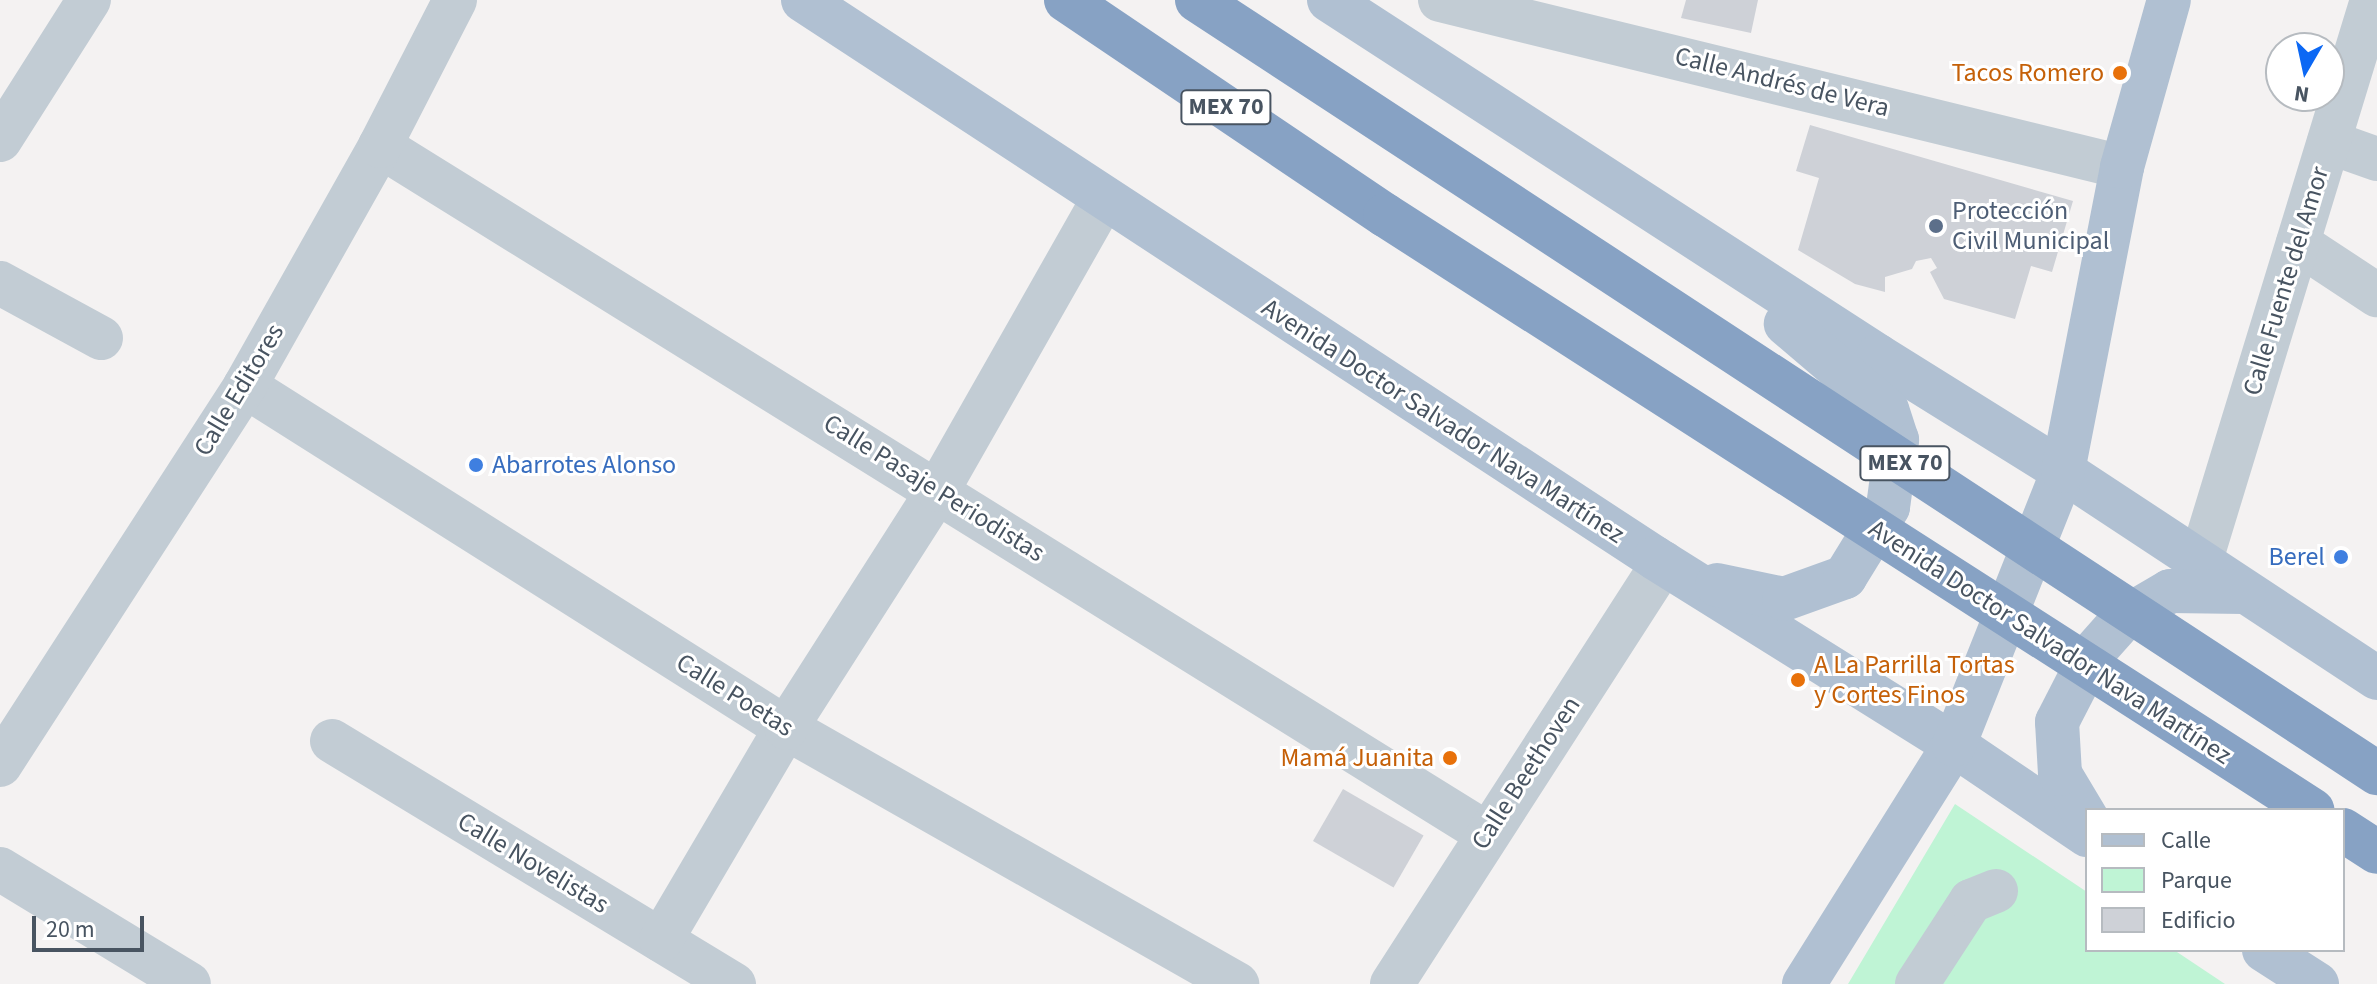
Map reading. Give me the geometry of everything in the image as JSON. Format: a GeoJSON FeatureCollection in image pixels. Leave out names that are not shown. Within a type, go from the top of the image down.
{"type":"FeatureCollection","features":[{"type":"Feature","properties":{"kind":"highway","name":"Avenida Doctor Salvador Nava Martínez"},"geometry":{"type":"LineString","coordinates":[[1066,0],[1385,215],[2309,808]]}},
{"type":"Feature","properties":{"kind":"highway","name":"MEX 70"},"geometry":{"type":"LineString","coordinates":[[1197,0],[2377,773]]}},
{"type":"Feature","properties":{"kind":"highway"},"geometry":{"type":"LineString","coordinates":[[2345,831],[2377,852]]}},
{"type":"Feature","properties":{"kind":"main road","name":"Avenida Doctor Salvador Nava Martínez"},"geometry":{"type":"LineString","coordinates":[[803,0],[1103,199],[1663,563],[1954,745],[2085,834]]}},
{"type":"Feature","properties":{"kind":"main road"},"geometry":{"type":"LineString","coordinates":[[1329,0],[2063,471],[2377,678]]}},
{"type":"Feature","properties":{"kind":"main road"},"geometry":{"type":"LineString","coordinates":[[1818,979],[1954,745],[2063,471],[2122,167],[2169,0]]}},
{"type":"Feature","properties":{"kind":"main road"},"geometry":{"type":"LineString","coordinates":[[1663,563],[1718,585],[1784,599],[1845,577],[1888,507],[1897,440],[1887,410],[1762,304],[1705,244]]}},
{"type":"Feature","properties":{"kind":"main road"},"geometry":{"type":"LineString","coordinates":[[2085,816],[2060,774],[2057,722],[2092,654],[2124,618],[2170,591],[2244,592]]}},
{"type":"Feature","properties":{"kind":"main road"},"geometry":{"type":"LineString","coordinates":[[2267,952],[2317,984]]}},
{"type":"Feature","properties":{"kind":"street"},"geometry":{"type":"LineString","coordinates":[[0,140],[89,0]]}},
{"type":"Feature","properties":{"kind":"street","name":"Calle Editores"},"geometry":{"type":"LineString","coordinates":[[0,765],[245,386],[380,146],[455,0]]}},
{"type":"Feature","properties":{"kind":"street","name":"Calle Andrés de Vera"},"geometry":{"type":"LineString","coordinates":[[1440,0],[2122,167]]}},
{"type":"Feature","properties":{"kind":"street","name":"Calle Fuente del Amor"},"geometry":{"type":"LineString","coordinates":[[2200,563],[2372,0]]}},
{"type":"Feature","properties":{"kind":"street"},"geometry":{"type":"LineString","coordinates":[[2329,142],[2377,159]]}},
{"type":"Feature","properties":{"kind":"street","name":"Calle Pasaje Periodistas"},"geometry":{"type":"LineString","coordinates":[[380,146],[1486,833]]}},
{"type":"Feature","properties":{"kind":"street"},"geometry":{"type":"LineString","coordinates":[[661,940],[786,728],[938,490],[1103,199]]}},
{"type":"Feature","properties":{"kind":"street"},"geometry":{"type":"LineString","coordinates":[[2298,243],[2377,295]]}},
{"type":"Feature","properties":{"kind":"street"},"geometry":{"type":"LineString","coordinates":[[0,283],[101,338]]}},
{"type":"Feature","properties":{"kind":"street","name":"Calle Poetas"},"geometry":{"type":"LineString","coordinates":[[245,386],[786,728],[1237,984]]}},
{"type":"Feature","properties":{"kind":"street","name":"Calle Beethoven"},"geometry":{"type":"LineString","coordinates":[[1392,984],[1486,833],[1663,563]]}},
{"type":"Feature","properties":{"kind":"street","name":"Calle Novelistas"},"geometry":{"type":"LineString","coordinates":[[332,741],[734,984]]}},
{"type":"Feature","properties":{"kind":"street"},"geometry":{"type":"LineString","coordinates":[[0,869],[189,984]]}},
{"type":"Feature","properties":{"kind":"street"},"geometry":{"type":"LineString","coordinates":[[1917,984],[1971,901],[1996,891]]}},
{"type":"Feature","properties":{"kind":"green space"},"geometry":{"type":"Polygon","coordinates":[[[1955,804],[2085,891],[2085,952],[2177,952],[2225,984],[1848,984],[1955,804]]]}},
{"type":"Feature","properties":{"kind":"building"},"geometry":{"type":"Polygon","coordinates":[[[1686,0],[1758,0],[1751,33],[1681,18],[1686,0]]]}},
{"type":"Feature","properties":{"kind":"building","name":"Protección Civil Municipal"},"geometry":{"type":"Polygon","coordinates":[[[1810,125],[2073,201],[2052,272],[2031,266],[2015,319],[1944,299],[1930,272],[1937,268],[1931,258],[1916,261],[1912,269],[1885,277],[1885,292],[1855,284],[1798,250],[1819,178],[1796,171],[1810,125]]]}},
{"type":"Feature","properties":{"kind":"building"},"geometry":{"type":"Polygon","coordinates":[[[1343,789],[1424,836],[1394,887],[1313,841],[1343,789]]]}},
{"type":"Feature","properties":{"kind":"place","name":"Tacos Romero"},"geometry":{"type":"Point","coordinates":[2120,73]}},
{"type":"Feature","properties":{"kind":"place","name":"Protección Civil Municipal"},"geometry":{"type":"Point","coordinates":[1936,226]}},
{"type":"Feature","properties":{"kind":"place","name":"Abarrotes Alonso"},"geometry":{"type":"Point","coordinates":[476,465]}},
{"type":"Feature","properties":{"kind":"place","name":"Berel"},"geometry":{"type":"Point","coordinates":[2341,557]}},
{"type":"Feature","properties":{"kind":"place","name":"A La Parrilla Tortas y Cortes Finos"},"geometry":{"type":"Point","coordinates":[1798,680]}},
{"type":"Feature","properties":{"kind":"place","name":"Mamá Juanita"},"geometry":{"type":"Point","coordinates":[1450,758]}}]}
